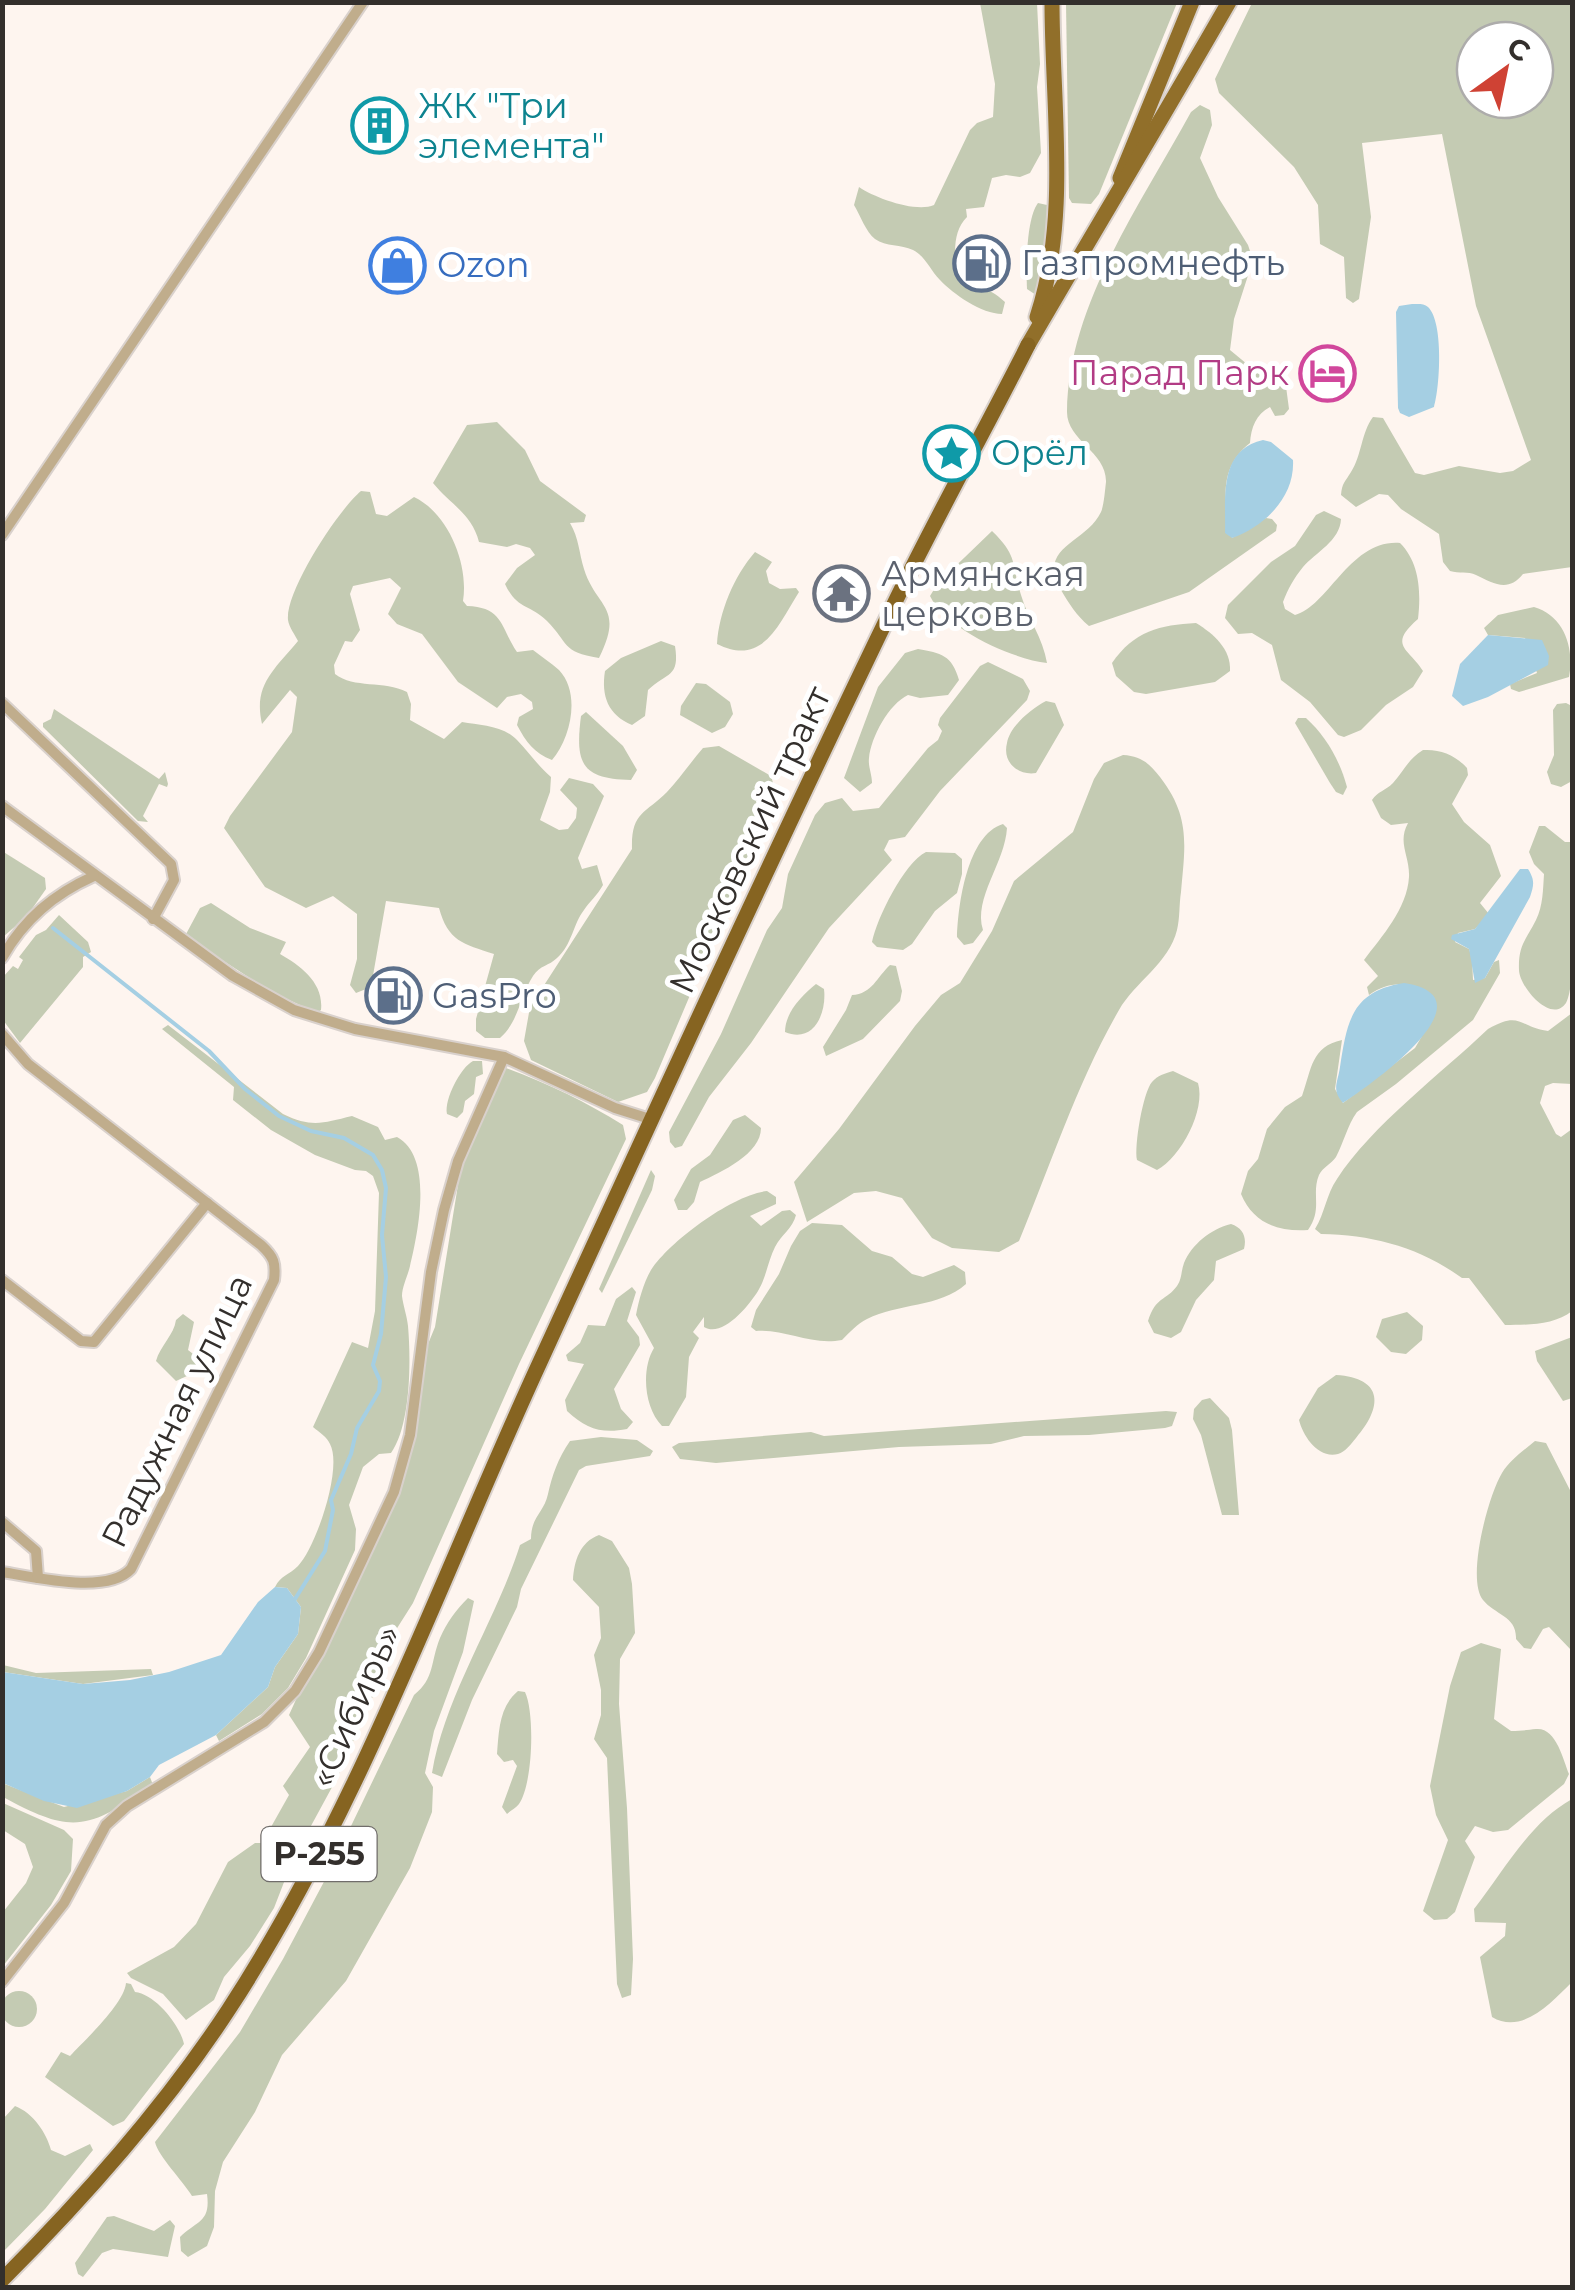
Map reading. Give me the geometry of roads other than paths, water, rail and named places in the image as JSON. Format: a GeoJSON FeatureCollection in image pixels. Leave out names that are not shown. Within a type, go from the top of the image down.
{"type":"FeatureCollection","features":[{"type":"Feature","properties":{"kind":"highway","name":"Московский тракт"},"geometry":{"type":"LineString","coordinates":[[537,1367],[896,602],[1028,344]]}},
{"type":"Feature","properties":{"kind":"highway","name":"«Сибирь»"},"geometry":{"type":"LineString","coordinates":[[2,2280],[108,2166],[170,2091],[230,2008],[340,1813],[537,1367]]}},
{"type":"Feature","properties":{"kind":"main road"},"geometry":{"type":"LineString","coordinates":[[1028,344],[1053,262],[1052,2]]}},
{"type":"Feature","properties":{"kind":"main road"},"geometry":{"type":"LineString","coordinates":[[1107,210],[1192,2]]}},
{"type":"Feature","properties":{"kind":"main road"},"geometry":{"type":"LineString","coordinates":[[1028,344],[1138,163],[1229,2]]}},
{"type":"Feature","properties":{"kind":"street"},"geometry":{"type":"LineString","coordinates":[[2,536],[363,2]]}},
{"type":"Feature","properties":{"kind":"street"},"geometry":{"type":"LineString","coordinates":[[2,703],[174,869],[174,880],[153,919]]}},
{"type":"Feature","properties":{"kind":"street"},"geometry":{"type":"LineString","coordinates":[[2,806],[233,976],[294,1010],[355,1029],[504,1057],[615,1108],[653,1120]]}},
{"type":"Feature","properties":{"kind":"street"},"geometry":{"type":"LineString","coordinates":[[2,958],[49,900],[94,876]]}},
{"type":"Feature","properties":{"kind":"street","name":"Радужная улица"},"geometry":{"type":"LineString","coordinates":[[2,1034],[28,1064],[274,1257],[274,1280],[131,1569],[120,1579],[109,1582],[2,1572]]}},
{"type":"Feature","properties":{"kind":"street"},"geometry":{"type":"LineString","coordinates":[[2,1982],[64,1902],[106,1825],[127,1806],[264,1722],[295,1690],[319,1652],[394,1492],[410,1435],[431,1272],[444,1210],[458,1161],[504,1057]]}},
{"type":"Feature","properties":{"kind":"street"},"geometry":{"type":"LineString","coordinates":[[2,1280],[81,1341],[94,1342],[207,1203]]}},
{"type":"Feature","properties":{"kind":"street"},"geometry":{"type":"LineString","coordinates":[[2,1522],[36,1551],[38,1578]]}},
{"type":"Feature","properties":{"kind":"water"},"geometry":{"type":"Polygon","coordinates":[[[1399,306],[1426,306],[1433,315],[1439,340],[1439,371],[1434,407],[1409,417],[1398,408],[1396,312],[1399,306]]]}},
{"type":"Feature","properties":{"kind":"water"},"geometry":{"type":"Polygon","coordinates":[[[1263,440],[1293,460],[1289,486],[1266,518],[1232,538],[1225,533],[1227,477],[1238,454],[1263,440]]]}},
{"type":"Feature","properties":{"kind":"water"},"geometry":{"type":"Polygon","coordinates":[[[1488,635],[1542,640],[1549,656],[1548,665],[1463,706],[1452,696],[1460,664],[1488,635]]]}},
{"type":"Feature","properties":{"kind":"water"},"geometry":{"type":"Polygon","coordinates":[[[1520,869],[1528,869],[1532,876],[1530,897],[1485,978],[1475,983],[1469,949],[1451,939],[1452,935],[1475,929],[1520,869]]]}},
{"type":"Feature","properties":{"kind":"water"},"geometry":{"type":"Polygon","coordinates":[[[1404,983],[1429,991],[1437,1005],[1432,1023],[1398,1061],[1343,1103],[1336,1086],[1355,1011],[1373,993],[1404,983]]]}},
{"type":"Feature","properties":{"kind":"water"},"geometry":{"type":"Polygon","coordinates":[[[275,1587],[287,1588],[301,1607],[298,1634],[275,1667],[268,1687],[216,1735],[159,1765],[150,1777],[127,1791],[77,1808],[44,1801],[3,1783],[3,1672],[83,1684],[169,1672],[221,1655],[258,1602],[275,1587]]]}},
{"type":"Feature","properties":{"kind":"waterway"},"geometry":{"type":"LineString","coordinates":[[53,928],[209,1051],[245,1089],[279,1116],[311,1131],[344,1138],[373,1155],[382,1170],[386,1188],[382,1235],[386,1277],[381,1334],[373,1365],[380,1381],[379,1391],[357,1428],[351,1454],[331,1500],[333,1510],[325,1551],[295,1599]]}},
{"type":"Feature","properties":{"kind":"place","name":"ЖК \"Три элемента\""},"geometry":{"type":"Point","coordinates":[379,126]}},
{"type":"Feature","properties":{"kind":"place","name":"Газпромнефть"},"geometry":{"type":"Point","coordinates":[982,263]}},
{"type":"Feature","properties":{"kind":"place","name":"Ozon"},"geometry":{"type":"Point","coordinates":[398,265]}},
{"type":"Feature","properties":{"kind":"place","name":"Парад Парк"},"geometry":{"type":"Point","coordinates":[1328,373]}},
{"type":"Feature","properties":{"kind":"place","name":"Орёл"},"geometry":{"type":"Point","coordinates":[952,453]}},
{"type":"Feature","properties":{"kind":"place","name":"Армянская церковь"},"geometry":{"type":"Point","coordinates":[842,594]}},
{"type":"Feature","properties":{"kind":"place","name":"GasPro"},"geometry":{"type":"Point","coordinates":[393,996]}}]}
